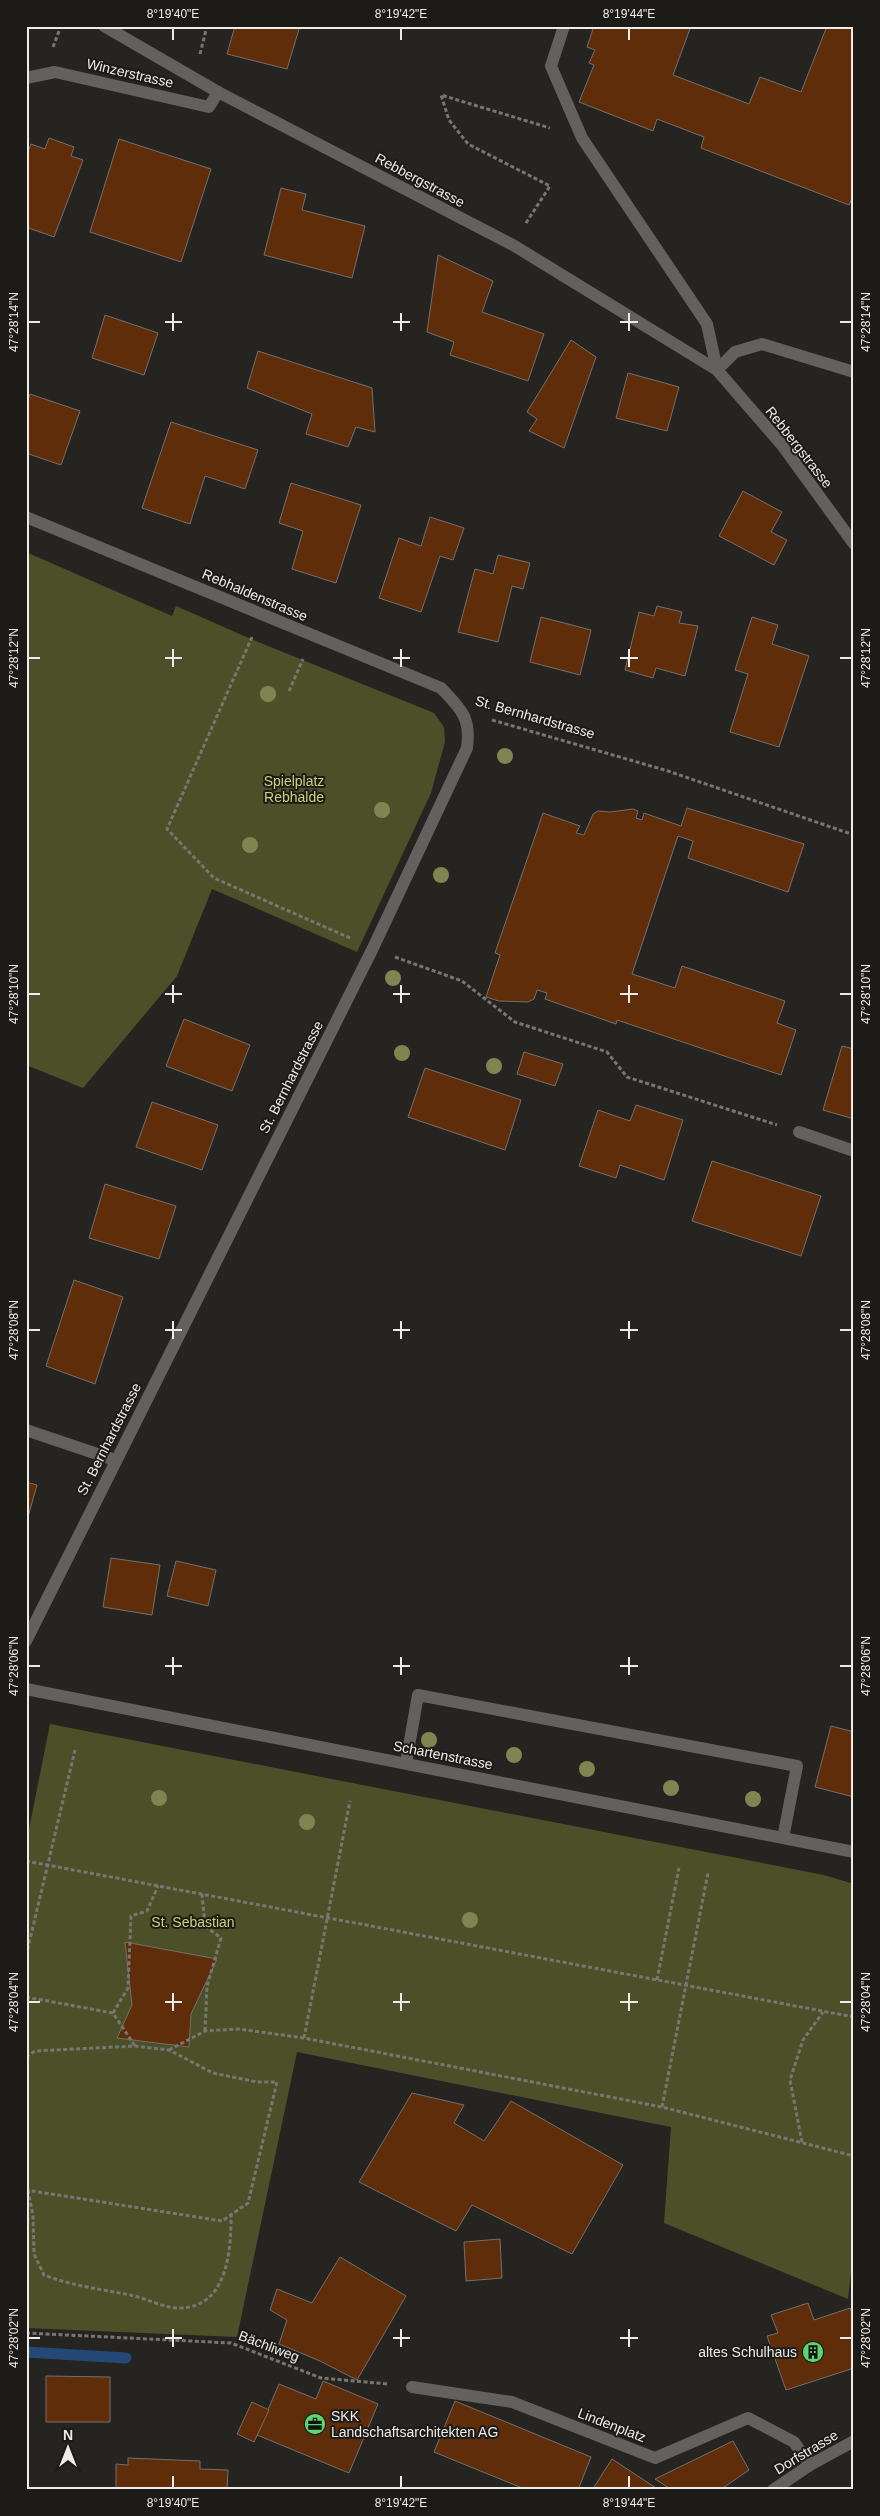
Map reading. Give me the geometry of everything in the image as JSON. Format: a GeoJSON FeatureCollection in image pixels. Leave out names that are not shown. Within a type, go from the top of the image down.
{"type":"FeatureCollection","features":[{"type":"Feature","properties":{"kind":"street","name":"Rebbergstrasse"},"geometry":{"type":"LineString","coordinates":[[104,26],[218,92],[513,245],[717,370],[782,445],[854,544]]}},
{"type":"Feature","properties":{"kind":"street","name":"Rebbergstrasse"},"geometry":{"type":"LineString","coordinates":[[564,26],[551,66],[582,138],[707,324],[717,370]]}},
{"type":"Feature","properties":{"kind":"street","name":"Winzerstrasse"},"geometry":{"type":"LineString","coordinates":[[26,78],[55,72],[209,107],[218,92]]}},
{"type":"Feature","properties":{"kind":"street"},"geometry":{"type":"LineString","coordinates":[[717,370],[735,352],[762,344],[854,372]]}},
{"type":"Feature","properties":{"kind":"street","name":"Rebhaldenstrasse"},"geometry":{"type":"LineString","coordinates":[[26,517],[441,688],[464,712]]}},
{"type":"Feature","properties":{"kind":"street","name":"St. Bernhardstrasse"},"geometry":{"type":"LineString","coordinates":[[26,1641],[373,948],[467,748],[469,731],[464,712]]}},
{"type":"Feature","properties":{"kind":"street"},"geometry":{"type":"LineString","coordinates":[[798,1132],[854,1151]]}},
{"type":"Feature","properties":{"kind":"street"},"geometry":{"type":"LineString","coordinates":[[26,1430],[115,1460]]}},
{"type":"Feature","properties":{"kind":"street","name":"Schartenstrasse"},"geometry":{"type":"LineString","coordinates":[[26,1689],[854,1852]]}},
{"type":"Feature","properties":{"kind":"street"},"geometry":{"type":"LineString","coordinates":[[406,1763],[418,1695],[797,1766],[783,1838]]}},
{"type":"Feature","properties":{"kind":"street","name":"Lindenplatz"},"geometry":{"type":"LineString","coordinates":[[412,2387],[512,2402],[655,2458],[748,2418],[794,2442],[810,2465]]}},
{"type":"Feature","properties":{"kind":"street","name":"Dorfstrasse"},"geometry":{"type":"LineString","coordinates":[[774,2490],[810,2465],[854,2441]]}},
{"type":"Feature","properties":{"kind":"path"},"geometry":{"type":"LineString","coordinates":[[513,245],[550,186],[468,144],[449,120],[441,94],[582,138]]}},
{"type":"Feature","properties":{"kind":"path"},"geometry":{"type":"LineString","coordinates":[[262,614],[167,829],[214,878],[373,948],[462,981],[515,1022],[607,1052],[627,1077],[798,1132]]}},
{"type":"Feature","properties":{"kind":"path"},"geometry":{"type":"LineString","coordinates":[[289,691],[312,635]]}},
{"type":"Feature","properties":{"kind":"path","name":"St. Bernhardstrasse"},"geometry":{"type":"LineString","coordinates":[[464,712],[668,771],[854,834]]}},
{"type":"Feature","properties":{"kind":"path"},"geometry":{"type":"LineString","coordinates":[[26,1956],[75,1750]]}},
{"type":"Feature","properties":{"kind":"path"},"geometry":{"type":"LineString","coordinates":[[304,2038],[350,1801]]}},
{"type":"Feature","properties":{"kind":"path"},"geometry":{"type":"LineString","coordinates":[[26,1861],[854,2017]]}},
{"type":"Feature","properties":{"kind":"path"},"geometry":{"type":"LineString","coordinates":[[657,1980],[679,1868]]}},
{"type":"Feature","properties":{"kind":"path"},"geometry":{"type":"LineString","coordinates":[[662,2107],[708,1873]]}},
{"type":"Feature","properties":{"kind":"path"},"geometry":{"type":"LineString","coordinates":[[113,2013],[128,1988],[130,1916],[147,1911],[158,1886]]}},
{"type":"Feature","properties":{"kind":"path"},"geometry":{"type":"LineString","coordinates":[[202,1894],[205,1926],[221,1938],[207,1986],[205,2031]]}},
{"type":"Feature","properties":{"kind":"path"},"geometry":{"type":"LineString","coordinates":[[26,1997],[113,2013],[135,2046]]}},
{"type":"Feature","properties":{"kind":"path"},"geometry":{"type":"LineString","coordinates":[[802,2142],[790,2080],[803,2040],[823,2012]]}},
{"type":"Feature","properties":{"kind":"path"},"geometry":{"type":"LineString","coordinates":[[169,2050],[205,2031],[239,2029],[304,2038],[662,2107],[854,2156]]}},
{"type":"Feature","properties":{"kind":"path"},"geometry":{"type":"LineString","coordinates":[[26,2057],[34,2051],[135,2046],[169,2050],[213,2073],[257,2082],[277,2082],[248,2204],[231,2214],[222,2221],[27,2190],[32,2216],[34,2254],[44,2275],[61,2282],[149,2299],[180,2308],[198,2304],[213,2295],[228,2262],[231,2214]]}},
{"type":"Feature","properties":{"kind":"path","name":"Bächliweg"},"geometry":{"type":"LineString","coordinates":[[26,2333],[231,2342],[321,2378],[412,2387]]}},
{"type":"Feature","properties":{"kind":"green space","name":"Spielplatz Rebhalde"},"geometry":{"type":"Polygon","coordinates":[[[26,552],[172,616],[176,606],[251,639],[434,713],[444,727],[445,742],[431,793],[357,952],[212,889],[177,976],[83,1088],[26,1065],[26,552]]]}},
{"type":"Feature","properties":{"kind":"green space","name":"St. Sebastian"},"geometry":{"type":"Polygon","coordinates":[[[50,1724],[824,1875],[854,1884],[854,2246],[848,2299],[664,2223],[671,2127],[297,2052],[237,2337],[26,2328],[26,1844],[50,1724]]]}},
{"type":"Feature","properties":{"kind":"building"},"geometry":{"type":"Polygon","coordinates":[[[235,26],[300,26],[287,69],[227,54],[235,26]]]}},
{"type":"Feature","properties":{"kind":"building"},"geometry":{"type":"Polygon","coordinates":[[[594,26],[691,26],[673,75],[749,104],[760,77],[801,92],[827,26],[854,26],[854,194],[849,205],[701,148],[704,137],[657,119],[653,131],[579,102],[594,65],[589,63],[595,50],[587,47],[594,26]]]}},
{"type":"Feature","properties":{"kind":"building"},"geometry":{"type":"Polygon","coordinates":[[[49,138],[74,147],[71,156],[83,160],[54,237],[26,227],[26,156],[31,144],[45,149],[49,138]]]}},
{"type":"Feature","properties":{"kind":"building"},"geometry":{"type":"Polygon","coordinates":[[[119,139],[211,169],[181,262],[90,232],[119,139]]]}},
{"type":"Feature","properties":{"kind":"building"},"geometry":{"type":"Polygon","coordinates":[[[281,188],[306,194],[302,210],[365,226],[352,278],[264,255],[281,188]]]}},
{"type":"Feature","properties":{"kind":"building"},"geometry":{"type":"Polygon","coordinates":[[[438,255],[493,281],[482,312],[544,334],[528,381],[450,355],[454,342],[427,332],[438,255]]]}},
{"type":"Feature","properties":{"kind":"building"},"geometry":{"type":"Polygon","coordinates":[[[105,315],[158,333],[144,375],[92,358],[105,315]]]}},
{"type":"Feature","properties":{"kind":"building"},"geometry":{"type":"Polygon","coordinates":[[[571,340],[596,357],[564,448],[529,431],[537,419],[527,412],[571,340]]]}},
{"type":"Feature","properties":{"kind":"building"},"geometry":{"type":"Polygon","coordinates":[[[258,351],[372,388],[375,432],[356,427],[348,447],[306,434],[312,414],[247,388],[258,351]]]}},
{"type":"Feature","properties":{"kind":"building"},"geometry":{"type":"Polygon","coordinates":[[[628,373],[679,387],[667,431],[616,418],[628,373]]]}},
{"type":"Feature","properties":{"kind":"building"},"geometry":{"type":"Polygon","coordinates":[[[30,394],[80,411],[61,465],[26,453],[26,406],[30,394]]]}},
{"type":"Feature","properties":{"kind":"building"},"geometry":{"type":"Polygon","coordinates":[[[171,422],[258,450],[245,489],[205,476],[190,524],[142,508],[171,422]]]}},
{"type":"Feature","properties":{"kind":"building"},"geometry":{"type":"Polygon","coordinates":[[[291,483],[361,505],[336,583],[292,569],[303,531],[279,523],[291,483]]]}},
{"type":"Feature","properties":{"kind":"building"},"geometry":{"type":"Polygon","coordinates":[[[743,491],[782,512],[771,532],[787,540],[774,565],[719,536],[743,491]]]}},
{"type":"Feature","properties":{"kind":"building"},"geometry":{"type":"Polygon","coordinates":[[[430,517],[464,528],[453,560],[440,556],[421,612],[379,598],[399,538],[421,546],[430,517]]]}},
{"type":"Feature","properties":{"kind":"building"},"geometry":{"type":"Polygon","coordinates":[[[498,555],[530,563],[523,589],[512,586],[498,642],[458,632],[475,569],[493,574],[498,555]]]}},
{"type":"Feature","properties":{"kind":"building"},"geometry":{"type":"Polygon","coordinates":[[[657,606],[682,612],[679,623],[698,626],[685,676],[656,668],[653,678],[625,670],[639,612],[654,616],[657,606]]]}},
{"type":"Feature","properties":{"kind":"building"},"geometry":{"type":"Polygon","coordinates":[[[541,617],[591,630],[580,675],[530,662],[541,617]]]}},
{"type":"Feature","properties":{"kind":"building"},"geometry":{"type":"Polygon","coordinates":[[[752,617],[778,625],[772,644],[809,656],[779,747],[730,732],[748,674],[735,670],[752,617]]]}},
{"type":"Feature","properties":{"kind":"building"},"geometry":{"type":"Polygon","coordinates":[[[687,808],[804,844],[788,892],[688,858],[693,841],[678,836],[632,974],[675,988],[682,966],[785,1001],[777,1023],[796,1030],[781,1075],[617,1020],[616,1024],[545,999],[547,993],[537,990],[534,999],[528,1002],[499,1001],[486,997],[500,955],[495,953],[543,813],[580,826],[576,833],[584,835],[593,814],[598,811],[610,812],[633,809],[638,811],[636,818],[642,820],[644,813],[681,826],[687,808]]]}},
{"type":"Feature","properties":{"kind":"building"},"geometry":{"type":"Polygon","coordinates":[[[184,1019],[250,1045],[232,1091],[166,1066],[184,1019]]]}},
{"type":"Feature","properties":{"kind":"building"},"geometry":{"type":"Polygon","coordinates":[[[842,1046],[854,1049],[854,1119],[823,1110],[842,1046]]]}},
{"type":"Feature","properties":{"kind":"building"},"geometry":{"type":"Polygon","coordinates":[[[524,1052],[563,1064],[555,1086],[517,1074],[524,1052]]]}},
{"type":"Feature","properties":{"kind":"building"},"geometry":{"type":"Polygon","coordinates":[[[425,1068],[521,1100],[505,1150],[408,1117],[425,1068]]]}},
{"type":"Feature","properties":{"kind":"building"},"geometry":{"type":"Polygon","coordinates":[[[152,1102],[218,1125],[202,1170],[136,1147],[152,1102]]]}},
{"type":"Feature","properties":{"kind":"building"},"geometry":{"type":"Polygon","coordinates":[[[636,1105],[683,1120],[664,1180],[620,1165],[616,1178],[579,1166],[598,1110],[630,1121],[636,1105]]]}},
{"type":"Feature","properties":{"kind":"building"},"geometry":{"type":"Polygon","coordinates":[[[712,1161],[821,1196],[801,1256],[692,1221],[712,1161]]]}},
{"type":"Feature","properties":{"kind":"building"},"geometry":{"type":"Polygon","coordinates":[[[105,1184],[176,1206],[159,1259],[89,1238],[105,1184]]]}},
{"type":"Feature","properties":{"kind":"building"},"geometry":{"type":"Polygon","coordinates":[[[74,1280],[123,1297],[95,1384],[46,1366],[74,1280]]]}},
{"type":"Feature","properties":{"kind":"building"},"geometry":{"type":"Polygon","coordinates":[[[26,1482],[37,1485],[26,1524],[26,1482]]]}},
{"type":"Feature","properties":{"kind":"building"},"geometry":{"type":"Polygon","coordinates":[[[111,1558],[160,1565],[152,1615],[103,1607],[111,1558]]]}},
{"type":"Feature","properties":{"kind":"building"},"geometry":{"type":"Polygon","coordinates":[[[176,1561],[216,1570],[208,1606],[167,1596],[176,1561]]]}},
{"type":"Feature","properties":{"kind":"building"},"geometry":{"type":"Polygon","coordinates":[[[831,1726],[854,1732],[854,1797],[815,1787],[831,1726]]]}},
{"type":"Feature","properties":{"kind":"building"},"geometry":{"type":"Polygon","coordinates":[[[125,1942],[217,1959],[191,2014],[189,2047],[117,2038],[132,2005],[125,1942]]]}},
{"type":"Feature","properties":{"kind":"building"},"geometry":{"type":"Polygon","coordinates":[[[412,2093],[464,2105],[454,2123],[484,2141],[511,2101],[623,2165],[572,2254],[472,2205],[456,2231],[359,2182],[412,2093]]]}},
{"type":"Feature","properties":{"kind":"building"},"geometry":{"type":"Polygon","coordinates":[[[500,2239],[502,2278],[466,2281],[464,2242],[500,2239]]]}},
{"type":"Feature","properties":{"kind":"building"},"geometry":{"type":"Polygon","coordinates":[[[340,2257],[406,2296],[357,2380],[320,2361],[279,2344],[287,2320],[270,2310],[277,2289],[312,2303],[340,2257]]]}},
{"type":"Feature","properties":{"kind":"building","name":"altes Schulhaus"},"geometry":{"type":"Polygon","coordinates":[[[808,2303],[814,2320],[850,2308],[854,2318],[854,2368],[786,2390],[767,2336],[778,2333],[771,2315],[808,2303]]]}},
{"type":"Feature","properties":{"kind":"building"},"geometry":{"type":"Polygon","coordinates":[[[46,2376],[110,2377],[110,2422],[46,2422],[46,2376]]]}},
{"type":"Feature","properties":{"kind":"building"},"geometry":{"type":"Polygon","coordinates":[[[323,2381],[378,2404],[349,2473],[257,2435],[279,2384],[316,2399],[323,2381]]]}},
{"type":"Feature","properties":{"kind":"building"},"geometry":{"type":"Polygon","coordinates":[[[455,2401],[591,2457],[578,2490],[527,2490],[434,2452],[455,2401]]]}},
{"type":"Feature","properties":{"kind":"building"},"geometry":{"type":"Polygon","coordinates":[[[252,2402],[269,2410],[254,2442],[237,2434],[252,2402]]]}},
{"type":"Feature","properties":{"kind":"building"},"geometry":{"type":"Polygon","coordinates":[[[733,2441],[749,2470],[720,2490],[672,2490],[655,2479],[733,2441]]]}},
{"type":"Feature","properties":{"kind":"building"},"geometry":{"type":"Polygon","coordinates":[[[128,2458],[200,2461],[200,2469],[228,2470],[227,2490],[116,2490],[116,2464],[128,2465],[128,2458]]]}},
{"type":"Feature","properties":{"kind":"building"},"geometry":{"type":"Polygon","coordinates":[[[612,2459],[659,2490],[592,2490],[612,2459]]]}},
{"type":"Feature","properties":{"kind":"waterway"},"geometry":{"type":"LineString","coordinates":[[26,2352],[126,2358]]}},
{"type":"Feature","properties":{"kind":"place","name":"altes Schulhaus"},"geometry":{"type":"Point","coordinates":[813,2352]}},
{"type":"Feature","properties":{"kind":"place","name":"SKK Landschaftsarchitekten AG"},"geometry":{"type":"Point","coordinates":[315,2424]}}]}
